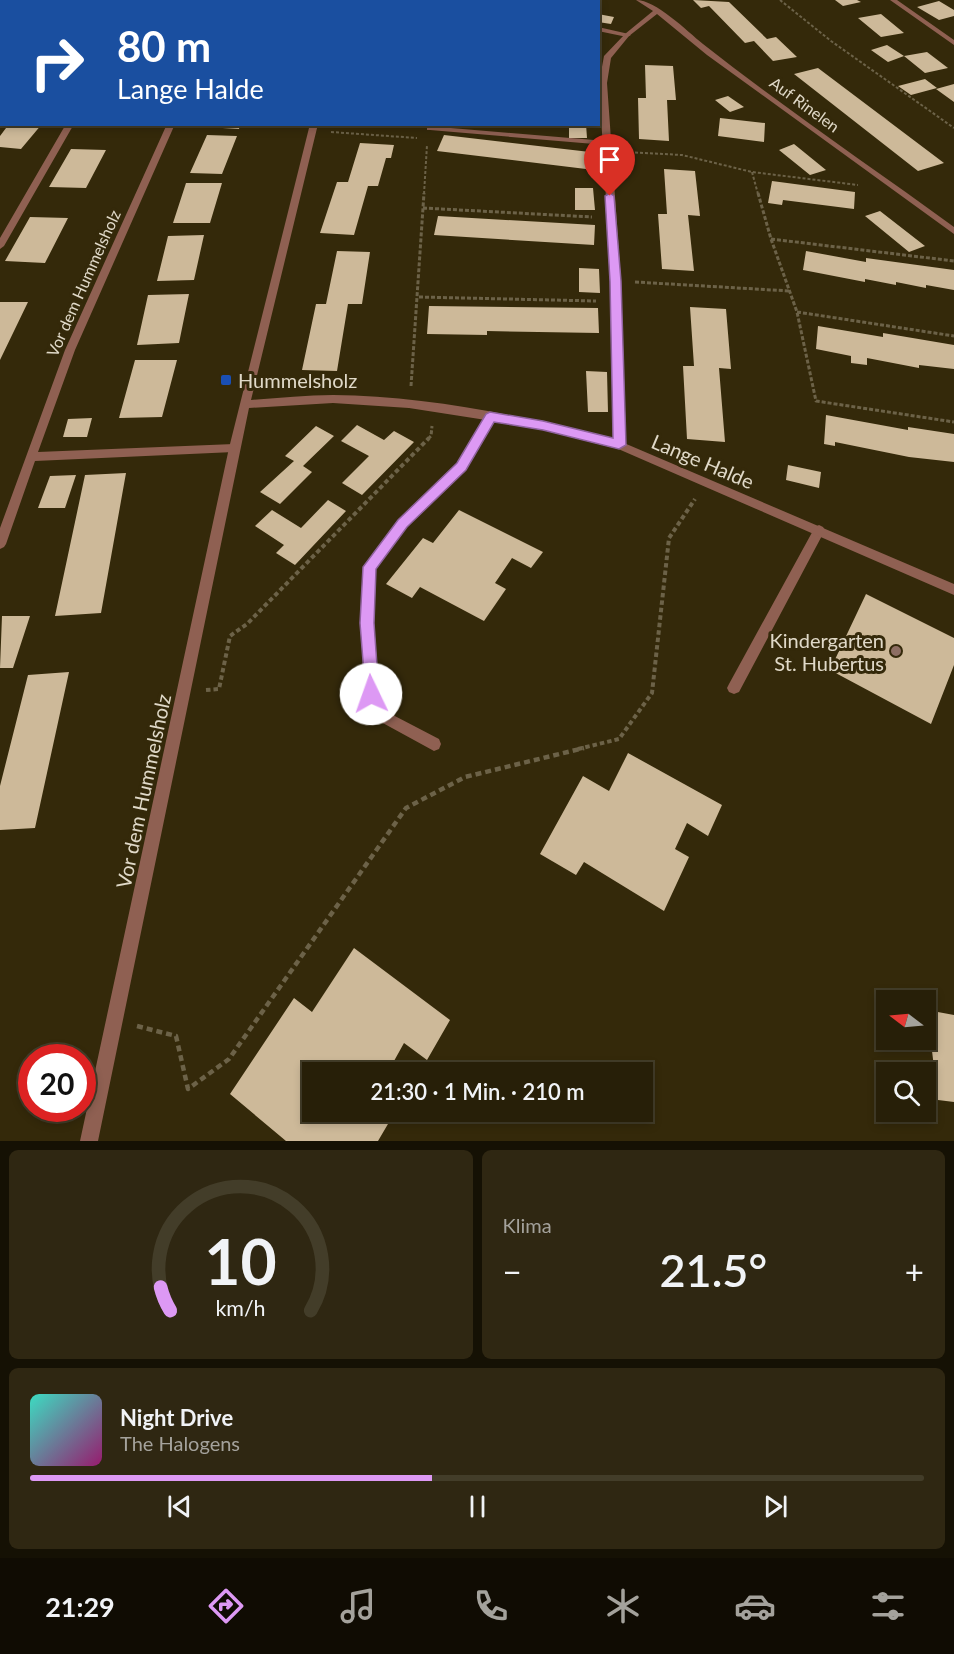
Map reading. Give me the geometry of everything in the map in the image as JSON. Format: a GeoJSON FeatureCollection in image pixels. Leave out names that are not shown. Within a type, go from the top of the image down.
{"type":"FeatureCollection","features":[{"type":"Feature","properties":{"kind":"street","name":"Auf Rinelen"},"geometry":{"type":"LineString","coordinates":[[639,0],[954,231]]}},
{"type":"Feature","properties":{"kind":"street"},"geometry":{"type":"LineString","coordinates":[[893,0],[954,43]]}},
{"type":"Feature","properties":{"kind":"street"},"geometry":{"type":"LineString","coordinates":[[619,445],[616,281],[601,83],[608,58],[627,35],[657,11]]}},
{"type":"Feature","properties":{"kind":"street"},"geometry":{"type":"LineString","coordinates":[[600,29],[627,35]]}},
{"type":"Feature","properties":{"kind":"street"},"geometry":{"type":"LineString","coordinates":[[0,246],[69,126]]}},
{"type":"Feature","properties":{"kind":"street","name":"Vor dem Hummelsholz"},"geometry":{"type":"LineString","coordinates":[[0,544],[70,350],[170,126]]}},
{"type":"Feature","properties":{"kind":"street","name":"Vor dem Hummelsholz"},"geometry":{"type":"LineString","coordinates":[[90,1141],[234,448],[313,128]]}},
{"type":"Feature","properties":{"kind":"street"},"geometry":{"type":"LineString","coordinates":[[430,128],[606,147]]}},
{"type":"Feature","properties":{"kind":"street","name":"Lange Halde"},"geometry":{"type":"LineString","coordinates":[[245,404],[333,399],[409,404],[543,425],[619,445],[954,590]]}},
{"type":"Feature","properties":{"kind":"street"},"geometry":{"type":"LineString","coordinates":[[434,744],[386,718],[371,694],[367,623],[370,567],[403,524],[461,466],[490,417]]}},
{"type":"Feature","properties":{"kind":"street"},"geometry":{"type":"LineString","coordinates":[[32,457],[234,448]]}},
{"type":"Feature","properties":{"kind":"street"},"geometry":{"type":"LineString","coordinates":[[734,688],[819,530]]}},
{"type":"Feature","properties":{"kind":"path"},"geometry":{"type":"LineString","coordinates":[[780,0],[831,41],[954,128]]}},
{"type":"Feature","properties":{"kind":"path"},"geometry":{"type":"LineString","coordinates":[[313,128],[427,138],[419,297],[409,404]]}},
{"type":"Feature","properties":{"kind":"path"},"geometry":{"type":"LineString","coordinates":[[606,147],[682,155],[752,172],[895,189]]}},
{"type":"Feature","properties":{"kind":"path"},"geometry":{"type":"LineString","coordinates":[[752,172],[771,239],[797,312],[816,401],[954,422]]}},
{"type":"Feature","properties":{"kind":"path"},"geometry":{"type":"LineString","coordinates":[[423,208],[611,218]]}},
{"type":"Feature","properties":{"kind":"path"},"geometry":{"type":"LineString","coordinates":[[771,239],[954,261]]}},
{"type":"Feature","properties":{"kind":"path"},"geometry":{"type":"LineString","coordinates":[[616,281],[790,291]]}},
{"type":"Feature","properties":{"kind":"path"},"geometry":{"type":"LineString","coordinates":[[419,297],[615,301]]}},
{"type":"Feature","properties":{"kind":"path"},"geometry":{"type":"LineString","coordinates":[[797,312],[954,336]]}},
{"type":"Feature","properties":{"kind":"path"},"geometry":{"type":"LineString","coordinates":[[183,692],[219,689],[230,636],[247,624],[431,436],[434,408]]}},
{"type":"Feature","properties":{"kind":"path"},"geometry":{"type":"LineString","coordinates":[[116,1020],[176,1036],[188,1089],[229,1059],[406,808],[465,777],[619,739],[652,693],[669,538],[706,481]]}},
{"type":"Feature","properties":{"kind":"building"},"geometry":{"type":"Polygon","coordinates":[[[693,0],[729,2],[767,39],[776,37],[797,57],[773,61],[754,41],[745,43],[709,6],[701,8],[693,0]]]}},
{"type":"Feature","properties":{"kind":"building"},"geometry":{"type":"Polygon","coordinates":[[[835,0],[857,0],[861,2],[843,6],[835,0]]]}},
{"type":"Feature","properties":{"kind":"building"},"geometry":{"type":"Polygon","coordinates":[[[939,1],[954,10],[954,16],[939,20],[917,7],[939,1]]]}},
{"type":"Feature","properties":{"kind":"building"},"geometry":{"type":"Polygon","coordinates":[[[600,14],[614,17],[611,24],[600,22],[600,14]]]}},
{"type":"Feature","properties":{"kind":"building"},"geometry":{"type":"Polygon","coordinates":[[[881,14],[904,33],[881,37],[858,18],[881,14]]]}},
{"type":"Feature","properties":{"kind":"building"},"geometry":{"type":"Polygon","coordinates":[[[887,45],[904,56],[888,62],[871,50],[887,45]]]}},
{"type":"Feature","properties":{"kind":"building"},"geometry":{"type":"Polygon","coordinates":[[[927,52],[948,68],[925,73],[904,56],[927,52]]]}},
{"type":"Feature","properties":{"kind":"building"},"geometry":{"type":"Polygon","coordinates":[[[645,65],[673,66],[676,100],[667,100],[669,141],[639,139],[638,98],[646,98],[645,65]]]}},
{"type":"Feature","properties":{"kind":"building"},"geometry":{"type":"Polygon","coordinates":[[[818,68],[944,163],[918,171],[794,74],[818,68]]]}},
{"type":"Feature","properties":{"kind":"building"},"geometry":{"type":"Polygon","coordinates":[[[925,79],[937,88],[911,95],[898,86],[925,79]]]}},
{"type":"Feature","properties":{"kind":"building"},"geometry":{"type":"Polygon","coordinates":[[[954,84],[954,102],[936,89],[954,84]]]}},
{"type":"Feature","properties":{"kind":"building"},"geometry":{"type":"Polygon","coordinates":[[[728,96],[744,107],[730,112],[715,100],[728,96]]]}},
{"type":"Feature","properties":{"kind":"building"},"geometry":{"type":"Polygon","coordinates":[[[720,118],[765,123],[764,142],[718,136],[720,118]]]}},
{"type":"Feature","properties":{"kind":"building"},"geometry":{"type":"Polygon","coordinates":[[[8,126],[40,126],[21,149],[0,147],[0,136],[8,126]]]}},
{"type":"Feature","properties":{"kind":"building"},"geometry":{"type":"Polygon","coordinates":[[[207,126],[240,126],[239,129],[207,126]]]}},
{"type":"Feature","properties":{"kind":"building"},"geometry":{"type":"Polygon","coordinates":[[[569,126],[586,126],[587,138],[569,138],[569,126]]]}},
{"type":"Feature","properties":{"kind":"building"},"geometry":{"type":"Polygon","coordinates":[[[207,135],[237,136],[222,174],[190,173],[207,135]]]}},
{"type":"Feature","properties":{"kind":"building"},"geometry":{"type":"Polygon","coordinates":[[[444,135],[590,152],[586,169],[437,151],[444,135]]]}},
{"type":"Feature","properties":{"kind":"building"},"geometry":{"type":"Polygon","coordinates":[[[360,143],[394,145],[391,158],[386,158],[378,186],[368,186],[354,235],[320,233],[337,182],[348,182],[360,143]]]}},
{"type":"Feature","properties":{"kind":"building"},"geometry":{"type":"Polygon","coordinates":[[[794,144],[826,170],[810,175],[779,150],[794,144]]]}},
{"type":"Feature","properties":{"kind":"building"},"geometry":{"type":"Polygon","coordinates":[[[71,149],[106,150],[86,188],[49,187],[71,149]]]}},
{"type":"Feature","properties":{"kind":"building"},"geometry":{"type":"Polygon","coordinates":[[[664,169],[695,171],[700,216],[688,215],[694,271],[662,269],[658,214],[667,214],[664,169]]]}},
{"type":"Feature","properties":{"kind":"building"},"geometry":{"type":"Polygon","coordinates":[[[772,181],[855,192],[854,209],[783,200],[782,205],[768,203],[772,181]]]}},
{"type":"Feature","properties":{"kind":"building"},"geometry":{"type":"Polygon","coordinates":[[[186,183],[222,183],[210,223],[173,223],[186,183]]]}},
{"type":"Feature","properties":{"kind":"building"},"geometry":{"type":"Polygon","coordinates":[[[575,188],[593,188],[595,210],[575,210],[575,188]]]}},
{"type":"Feature","properties":{"kind":"building"},"geometry":{"type":"Polygon","coordinates":[[[880,211],[925,246],[909,252],[865,216],[880,211]]]}},
{"type":"Feature","properties":{"kind":"building"},"geometry":{"type":"Polygon","coordinates":[[[438,216],[595,225],[594,245],[434,235],[438,216]]]}},
{"type":"Feature","properties":{"kind":"building"},"geometry":{"type":"Polygon","coordinates":[[[30,217],[68,218],[45,263],[5,261],[30,217]]]}},
{"type":"Feature","properties":{"kind":"building"},"geometry":{"type":"Polygon","coordinates":[[[204,235],[194,280],[157,281],[168,236],[204,235]]]}},
{"type":"Feature","properties":{"kind":"building"},"geometry":{"type":"Polygon","coordinates":[[[337,251],[370,252],[362,304],[348,304],[337,371],[302,370],[316,304],[326,304],[337,251]]]}},
{"type":"Feature","properties":{"kind":"building"},"geometry":{"type":"Polygon","coordinates":[[[806,251],[866,262],[866,258],[954,270],[954,290],[926,285],[926,288],[896,282],[896,285],[865,279],[865,282],[803,270],[806,251]]]}},
{"type":"Feature","properties":{"kind":"building"},"geometry":{"type":"Polygon","coordinates":[[[579,268],[599,269],[600,293],[579,292],[579,268]]]}},
{"type":"Feature","properties":{"kind":"building"},"geometry":{"type":"Polygon","coordinates":[[[189,294],[179,343],[137,345],[148,295],[189,294]]]}},
{"type":"Feature","properties":{"kind":"building"},"geometry":{"type":"Polygon","coordinates":[[[0,302],[28,302],[0,360],[0,302]]]}},
{"type":"Feature","properties":{"kind":"building"},"geometry":{"type":"Polygon","coordinates":[[[429,306],[598,308],[599,333],[487,331],[487,335],[427,334],[429,306]]]}},
{"type":"Feature","properties":{"kind":"building"},"geometry":{"type":"Polygon","coordinates":[[[690,307],[726,309],[731,369],[719,368],[725,442],[687,439],[683,366],[694,366],[690,307]]]}},
{"type":"Feature","properties":{"kind":"building"},"geometry":{"type":"Polygon","coordinates":[[[818,326],[883,337],[883,333],[954,345],[954,369],[919,365],[919,368],[867,358],[867,365],[851,363],[851,356],[816,349],[818,326]]]}},
{"type":"Feature","properties":{"kind":"building"},"geometry":{"type":"Polygon","coordinates":[[[135,360],[177,360],[162,417],[119,418],[135,360]]]}},
{"type":"Feature","properties":{"kind":"building"},"geometry":{"type":"Polygon","coordinates":[[[586,371],[607,372],[608,412],[588,412],[586,371]]]}},
{"type":"Feature","properties":{"kind":"building"},"geometry":{"type":"Polygon","coordinates":[[[826,415],[908,430],[908,427],[954,434],[954,462],[909,457],[835,442],[835,446],[824,444],[826,415]]]}},
{"type":"Feature","properties":{"kind":"building"},"geometry":{"type":"Polygon","coordinates":[[[92,418],[87,437],[63,437],[68,419],[92,418]]]}},
{"type":"Feature","properties":{"kind":"building"},"geometry":{"type":"Polygon","coordinates":[[[357,425],[384,440],[394,431],[414,442],[362,495],[342,483],[369,456],[341,441],[357,425]]]}},
{"type":"Feature","properties":{"kind":"building"},"geometry":{"type":"Polygon","coordinates":[[[316,426],[334,436],[303,466],[312,472],[280,504],[260,492],[294,461],[285,456],[316,426]]]}},
{"type":"Feature","properties":{"kind":"building"},"geometry":{"type":"Polygon","coordinates":[[[788,465],[821,472],[819,488],[786,480],[788,465]]]}},
{"type":"Feature","properties":{"kind":"building"},"geometry":{"type":"Polygon","coordinates":[[[126,473],[101,613],[55,616],[85,475],[126,473]]]}},
{"type":"Feature","properties":{"kind":"building"},"geometry":{"type":"Polygon","coordinates":[[[76,475],[65,508],[38,508],[50,476],[76,475]]]}},
{"type":"Feature","properties":{"kind":"building"},"geometry":{"type":"Polygon","coordinates":[[[328,500],[346,511],[295,565],[276,553],[284,545],[255,526],[272,510],[301,528],[328,500]]]}},
{"type":"Feature","properties":{"kind":"building"},"geometry":{"type":"Polygon","coordinates":[[[459,510],[543,552],[531,568],[512,558],[495,583],[506,589],[484,621],[420,587],[412,598],[386,584],[423,538],[433,543],[459,510]]]}},
{"type":"Feature","properties":{"kind":"building","name":"Kindergarten St. Hubertus"},"geometry":{"type":"Polygon","coordinates":[[[866,594],[954,638],[954,665],[931,724],[830,670],[866,594]]]}},
{"type":"Feature","properties":{"kind":"building"},"geometry":{"type":"Polygon","coordinates":[[[2,616],[30,616],[13,668],[0,668],[2,616]]]}},
{"type":"Feature","properties":{"kind":"building"},"geometry":{"type":"Polygon","coordinates":[[[69,672],[35,828],[0,830],[0,786],[28,675],[69,672]]]}},
{"type":"Feature","properties":{"kind":"building"},"geometry":{"type":"Polygon","coordinates":[[[628,753],[722,805],[708,836],[687,823],[675,849],[689,857],[664,911],[584,862],[576,875],[540,854],[583,776],[609,791],[628,753]]]}},
{"type":"Feature","properties":{"kind":"building"},"geometry":{"type":"Polygon","coordinates":[[[354,948],[450,1020],[427,1060],[404,1043],[393,1062],[302,1062],[302,1122],[389,1122],[378,1141],[286,1141],[230,1094],[294,998],[312,1012],[354,948]]]}},
{"type":"Feature","properties":{"kind":"building"},"geometry":{"type":"Polygon","coordinates":[[[936,1012],[954,1015],[954,1102],[938,1100],[936,1062],[933,1062],[932,1050],[936,1050],[936,1012]]]}},
{"type":"Feature","properties":{"kind":"place","name":"Hummelsholz"},"geometry":{"type":"Point","coordinates":[226,380]}},
{"type":"Feature","properties":{"kind":"place","name":"Kindergarten St. Hubertus"},"geometry":{"type":"Point","coordinates":[896,651]}},
{"type":"Feature","properties":{"kind":"route"},"geometry":{"type":"LineString","coordinates":[[371,694],[367,623],[370,567],[403,524],[461,466],[490,417],[543,425],[619,445],[616,281],[610,196]]}}]}
